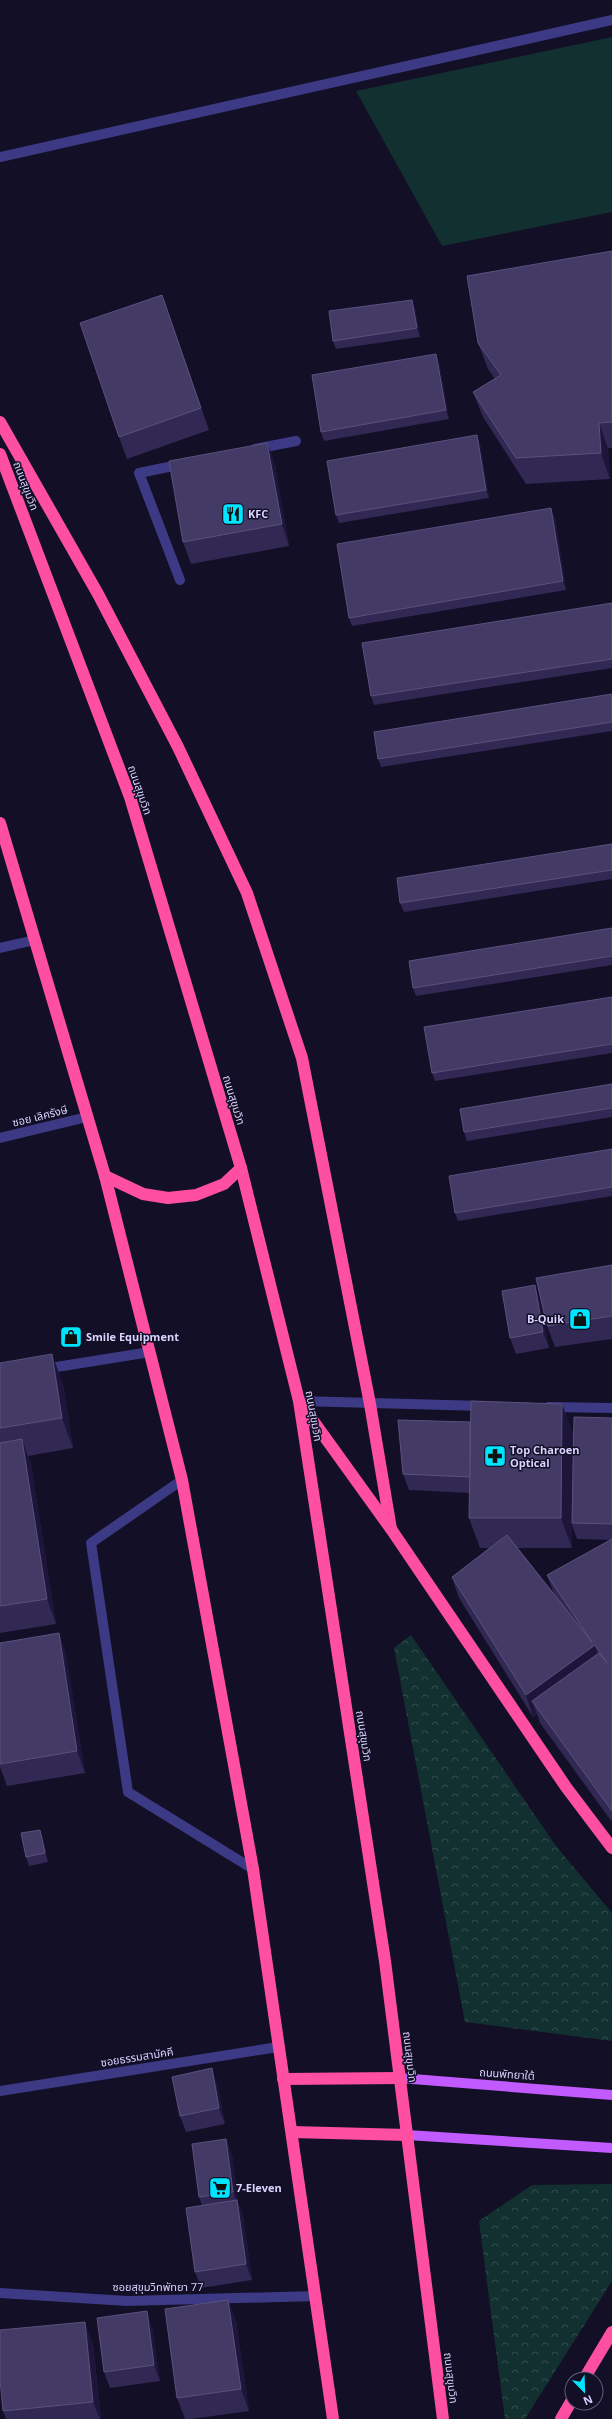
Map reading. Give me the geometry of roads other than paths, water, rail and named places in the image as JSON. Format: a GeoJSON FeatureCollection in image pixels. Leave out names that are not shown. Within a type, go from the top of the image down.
{"type":"FeatureCollection","features":[{"type":"Feature","properties":{"kind":"highway"},"geometry":{"type":"LineString","coordinates":[[0,422],[106,608],[178,746],[248,892],[302,1058],[370,1404],[391,1529]]}},
{"type":"Feature","properties":{"kind":"highway","name":"ถนนสุขุมวิท"},"geometry":{"type":"LineString","coordinates":[[0,454],[130,796],[241,1168],[299,1401],[386,1961],[442,2419]]}},
{"type":"Feature","properties":{"kind":"highway"},"geometry":{"type":"LineString","coordinates":[[0,823],[105,1176],[182,1480],[253,1869],[333,2419]]}},
{"type":"Feature","properties":{"kind":"highway"},"geometry":{"type":"LineString","coordinates":[[105,1176],[143,1194],[168,1198],[196,1195],[224,1184],[241,1168]]}},
{"type":"Feature","properties":{"kind":"highway"},"geometry":{"type":"LineString","coordinates":[[299,1401],[391,1529],[566,1787],[612,1848]]}},
{"type":"Feature","properties":{"kind":"highway"},"geometry":{"type":"LineString","coordinates":[[283,2079],[400,2078]]}},
{"type":"Feature","properties":{"kind":"highway"},"geometry":{"type":"LineString","coordinates":[[292,2132],[407,2135]]}},
{"type":"Feature","properties":{"kind":"highway"},"geometry":{"type":"LineString","coordinates":[[589,2371],[612,2332]]}},
{"type":"Feature","properties":{"kind":"main road","name":"ถนนพัทยาใต้"},"geometry":{"type":"LineString","coordinates":[[400,2078],[612,2095]]}},
{"type":"Feature","properties":{"kind":"main road"},"geometry":{"type":"LineString","coordinates":[[407,2135],[612,2148]]}},
{"type":"Feature","properties":{"kind":"street"},"geometry":{"type":"LineString","coordinates":[[0,157],[612,20]]}},
{"type":"Feature","properties":{"kind":"street"},"geometry":{"type":"LineString","coordinates":[[241,452],[296,441]]}},
{"type":"Feature","properties":{"kind":"street"},"geometry":{"type":"LineString","coordinates":[[180,580],[139,473],[194,462]]}},
{"type":"Feature","properties":{"kind":"street"},"geometry":{"type":"LineString","coordinates":[[0,948],[35,940]]}},
{"type":"Feature","properties":{"kind":"street","name":"ซอย เลิศรังษี"},"geometry":{"type":"LineString","coordinates":[[0,1138],[87,1116]]}},
{"type":"Feature","properties":{"kind":"street"},"geometry":{"type":"LineString","coordinates":[[30,1372],[150,1352]]}},
{"type":"Feature","properties":{"kind":"street"},"geometry":{"type":"LineString","coordinates":[[299,1401],[495,1406]]}},
{"type":"Feature","properties":{"kind":"street"},"geometry":{"type":"LineString","coordinates":[[542,1407],[612,1408]]}},
{"type":"Feature","properties":{"kind":"street"},"geometry":{"type":"LineString","coordinates":[[182,1480],[91,1542],[128,1792],[253,1869]]}},
{"type":"Feature","properties":{"kind":"street","name":"ซอยธรรมสามัคคี"},"geometry":{"type":"LineString","coordinates":[[0,2091],[278,2047]]}},
{"type":"Feature","properties":{"kind":"street","name":"ซอยสุขุมวิทพัทยา 77"},"geometry":{"type":"LineString","coordinates":[[0,2293],[127,2301],[316,2296]]}},
{"type":"Feature","properties":{"kind":"place","name":"KFC"},"geometry":{"type":"Point","coordinates":[233,514]}},
{"type":"Feature","properties":{"kind":"place","name":"B-Quik"},"geometry":{"type":"Point","coordinates":[580,1319]}},
{"type":"Feature","properties":{"kind":"place","name":"Smile Equipment"},"geometry":{"type":"Point","coordinates":[71,1337]}},
{"type":"Feature","properties":{"kind":"place","name":"Top Charoen Optical"},"geometry":{"type":"Point","coordinates":[495,1456]}},
{"type":"Feature","properties":{"kind":"place","name":"7-Eleven"},"geometry":{"type":"Point","coordinates":[220,2188]}}]}
